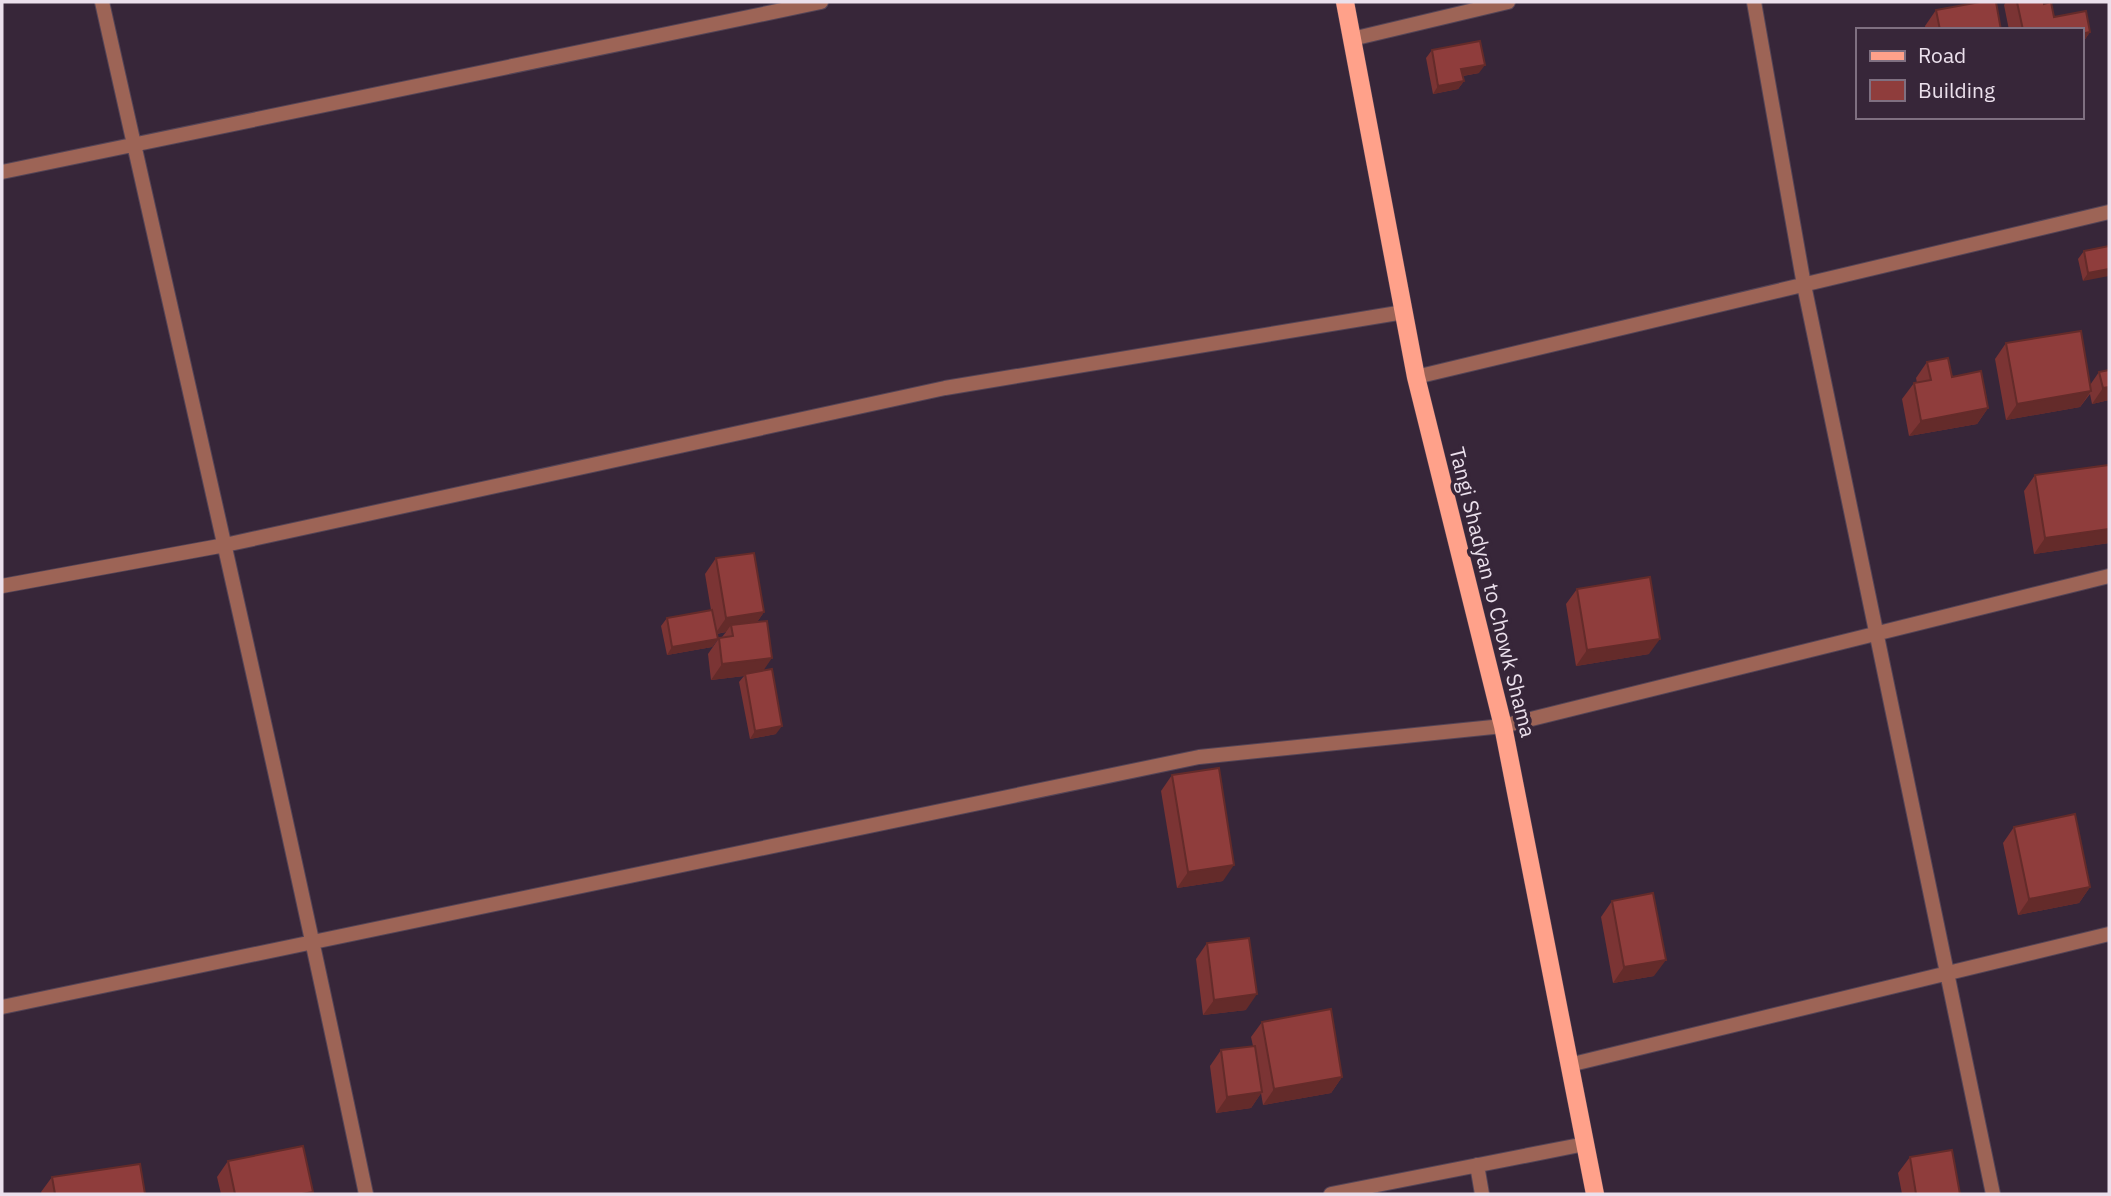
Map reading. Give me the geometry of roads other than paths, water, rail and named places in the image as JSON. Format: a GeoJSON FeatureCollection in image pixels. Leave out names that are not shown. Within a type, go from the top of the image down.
{"type":"FeatureCollection","features":[{"type":"Feature","properties":{"kind":"main road","name":"Tangi Shadyan to Chowk Shama"},"geometry":{"type":"LineString","coordinates":[[1345,2],[1416,377],[1503,726],[1595,1194]]}},
{"type":"Feature","properties":{"kind":"street"},"geometry":{"type":"LineString","coordinates":[[102,2],[225,545],[366,1194]]}},
{"type":"Feature","properties":{"kind":"street"},"geometry":{"type":"LineString","coordinates":[[2,172],[821,2]]}},
{"type":"Feature","properties":{"kind":"street"},"geometry":{"type":"LineString","coordinates":[[1352,39],[1508,2]]}},
{"type":"Feature","properties":{"kind":"street"},"geometry":{"type":"LineString","coordinates":[[1754,2],[1804,285],[1993,1194]]}},
{"type":"Feature","properties":{"kind":"street"},"geometry":{"type":"LineString","coordinates":[[1416,377],[2109,212]]}},
{"type":"Feature","properties":{"kind":"street"},"geometry":{"type":"LineString","coordinates":[[2,586],[225,545],[945,388],[1404,312]]}},
{"type":"Feature","properties":{"kind":"street"},"geometry":{"type":"LineString","coordinates":[[2,1007],[1199,757],[1503,726],[2109,576]]}},
{"type":"Feature","properties":{"kind":"street"},"geometry":{"type":"LineString","coordinates":[[1569,1065],[2109,934]]}},
{"type":"Feature","properties":{"kind":"street"},"geometry":{"type":"LineString","coordinates":[[1331,1194],[1585,1144]]}},
{"type":"Feature","properties":{"kind":"street"},"geometry":{"type":"LineString","coordinates":[[1477,1165],[1482,1194]]}}]}
